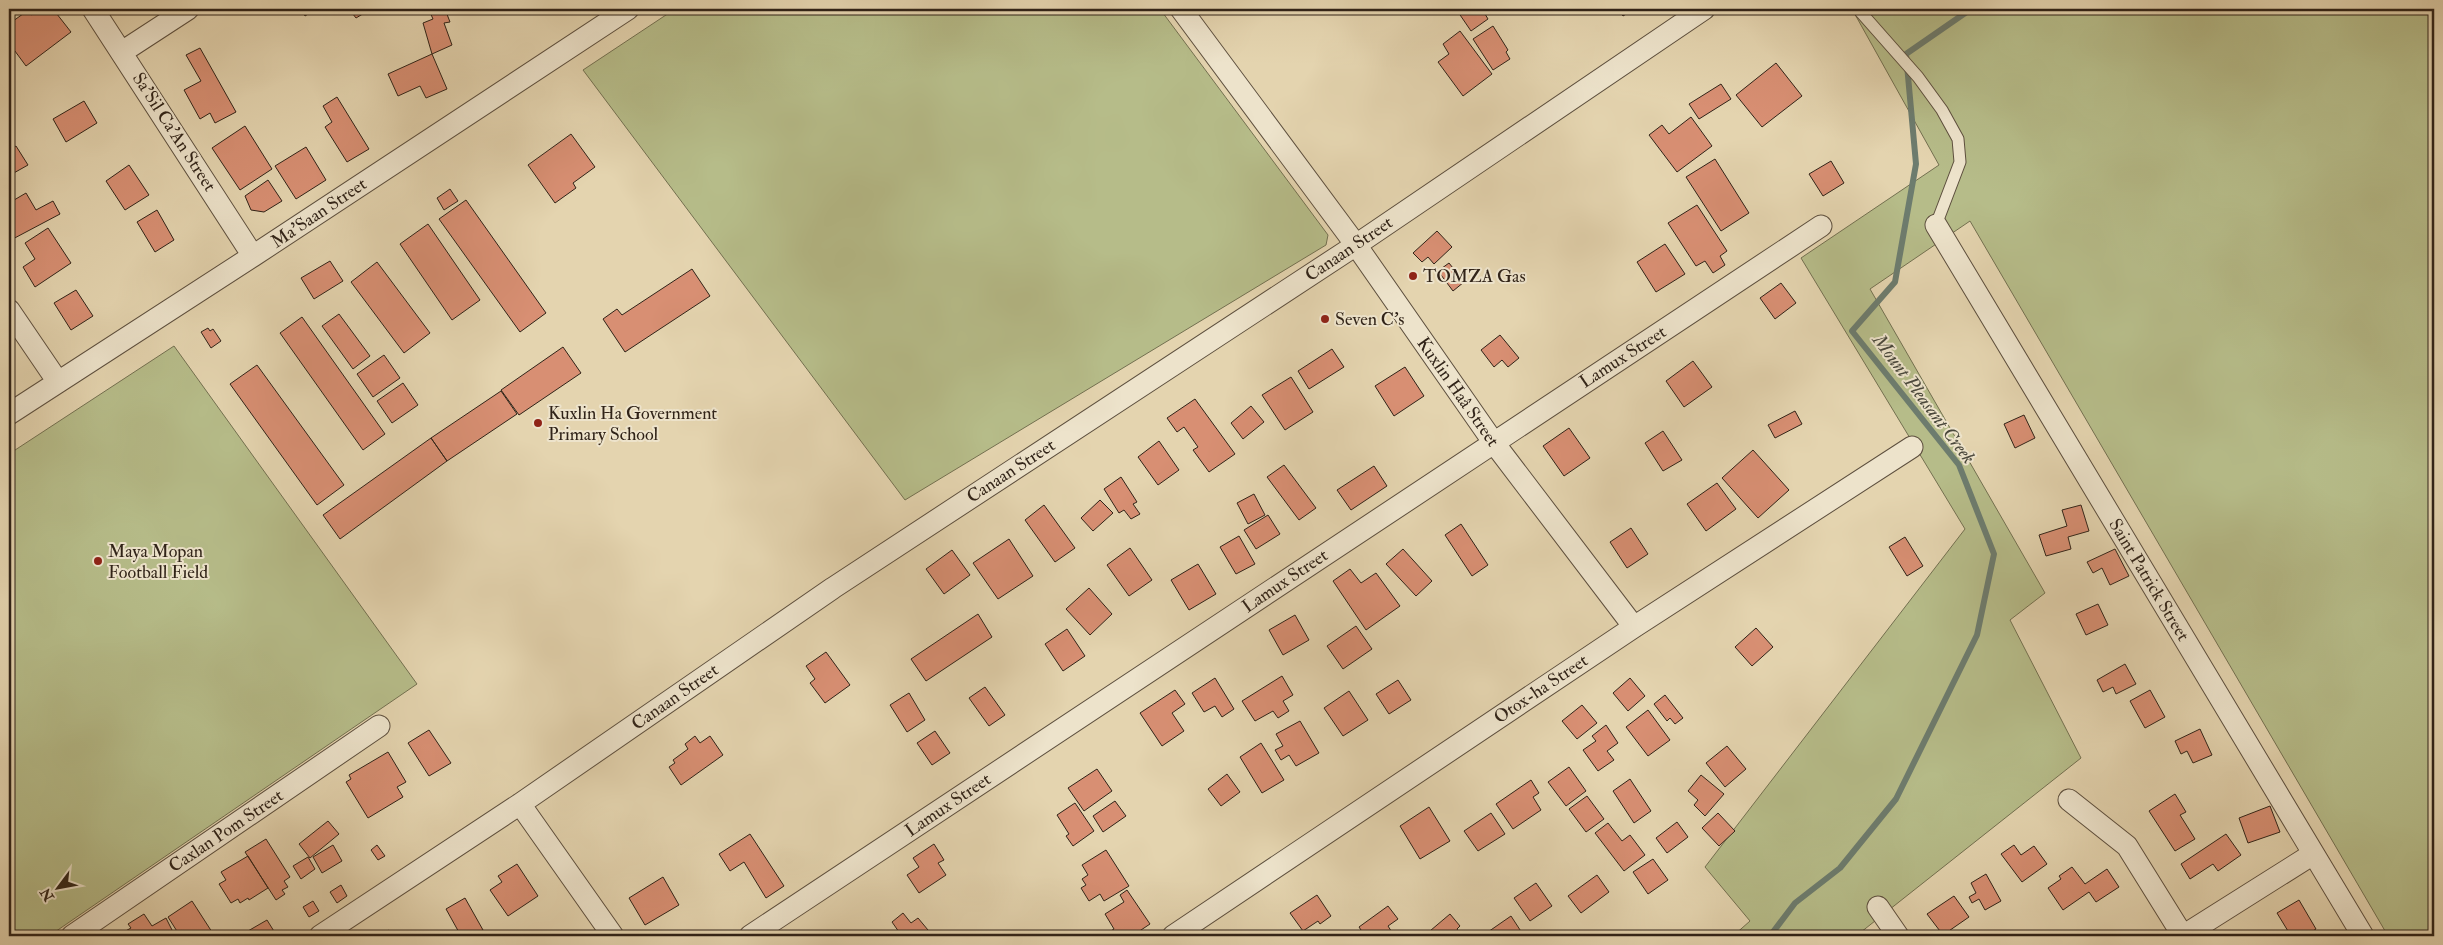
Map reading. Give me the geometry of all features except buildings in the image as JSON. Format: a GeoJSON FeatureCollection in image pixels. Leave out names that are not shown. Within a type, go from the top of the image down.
{"type":"FeatureCollection","features":[{"type":"Feature","properties":{"kind":"street","name":"Sa'Sil Ca'An Street"},"geometry":{"type":"LineString","coordinates":[[93,9],[253,256]]}},
{"type":"Feature","properties":{"kind":"street"},"geometry":{"type":"LineString","coordinates":[[122,52],[188,9]]}},
{"type":"Feature","properties":{"kind":"street","name":"Ma'Saan Street"},"geometry":{"type":"LineString","coordinates":[[9,414],[628,9]]}},
{"type":"Feature","properties":{"kind":"street","name":"Kuxlin Haâ Street"},"geometry":{"type":"LineString","coordinates":[[1181,9],[1356,245],[1494,443],[1634,627]]}},
{"type":"Feature","properties":{"kind":"street","name":"Canaan Street"},"geometry":{"type":"LineString","coordinates":[[320,936],[520,804],[833,588],[1356,245],[1704,9]]}},
{"type":"Feature","properties":{"kind":"street","name":"Saint Patrick Street"},"geometry":{"type":"LineString","coordinates":[[1936,224],[2363,936]]}},
{"type":"Feature","properties":{"kind":"street","name":"Lamux Street"},"geometry":{"type":"LineString","coordinates":[[750,936],[1820,226]]}},
{"type":"Feature","properties":{"kind":"street"},"geometry":{"type":"LineString","coordinates":[[9,310],[58,382]]}},
{"type":"Feature","properties":{"kind":"street","name":"Otox-ha Street"},"geometry":{"type":"LineString","coordinates":[[1173,936],[1634,627],[1912,448]]}},
{"type":"Feature","properties":{"kind":"street","name":"Caxlan Pom Street"},"geometry":{"type":"LineString","coordinates":[[72,936],[379,726]]}},
{"type":"Feature","properties":{"kind":"street"},"geometry":{"type":"LineString","coordinates":[[2070,800],[2127,846],[2183,936],[2313,854]]}},
{"type":"Feature","properties":{"kind":"street"},"geometry":{"type":"LineString","coordinates":[[520,804],[613,936]]}},
{"type":"Feature","properties":{"kind":"street"},"geometry":{"type":"LineString","coordinates":[[1878,907],[1898,936]]}},
{"type":"Feature","properties":{"kind":"lane"},"geometry":{"type":"LineString","coordinates":[[1858,9],[1928,90],[1958,139],[1960,162],[1936,224]]}},
{"type":"Feature","properties":{"kind":"green space"},"geometry":{"type":"Polygon","coordinates":[[[675,9],[1160,9],[1328,235],[1326,245],[905,500],[583,70],[675,9]]]}},
{"type":"Feature","properties":{"kind":"green space"},"geometry":{"type":"Polygon","coordinates":[[[1852,9],[2434,9],[2434,936],[2388,936],[1970,221],[1870,289],[2045,593],[2010,620],[2081,758],[1856,936],[1733,936],[1750,921],[1705,867],[1965,529],[1801,258],[1939,165],[1852,9]]]}},
{"type":"Feature","properties":{"kind":"green space"},"geometry":{"type":"Polygon","coordinates":[[[174,346],[417,684],[49,936],[9,936],[9,454],[174,346]]]}},
{"type":"Feature","properties":{"kind":"waterway","name":"Mount Pleasant Creek"},"geometry":{"type":"LineString","coordinates":[[1770,936],[1795,903],[1840,868],[1896,799],[1977,635],[1994,554],[1959,465],[1852,331],[1895,282],[1916,164],[1906,54],[1971,9]]}},
{"type":"Feature","properties":{"kind":"place","name":"TOMZA Gas"},"geometry":{"type":"Point","coordinates":[1413,276]}},
{"type":"Feature","properties":{"kind":"place","name":"Seven C's"},"geometry":{"type":"Point","coordinates":[1325,319]}},
{"type":"Feature","properties":{"kind":"place","name":"Kuxlin Ha Government Primary School"},"geometry":{"type":"Point","coordinates":[538,423]}},
{"type":"Feature","properties":{"kind":"place","name":"Maya Mopan Football Field"},"geometry":{"type":"Point","coordinates":[98,561]}}]}
